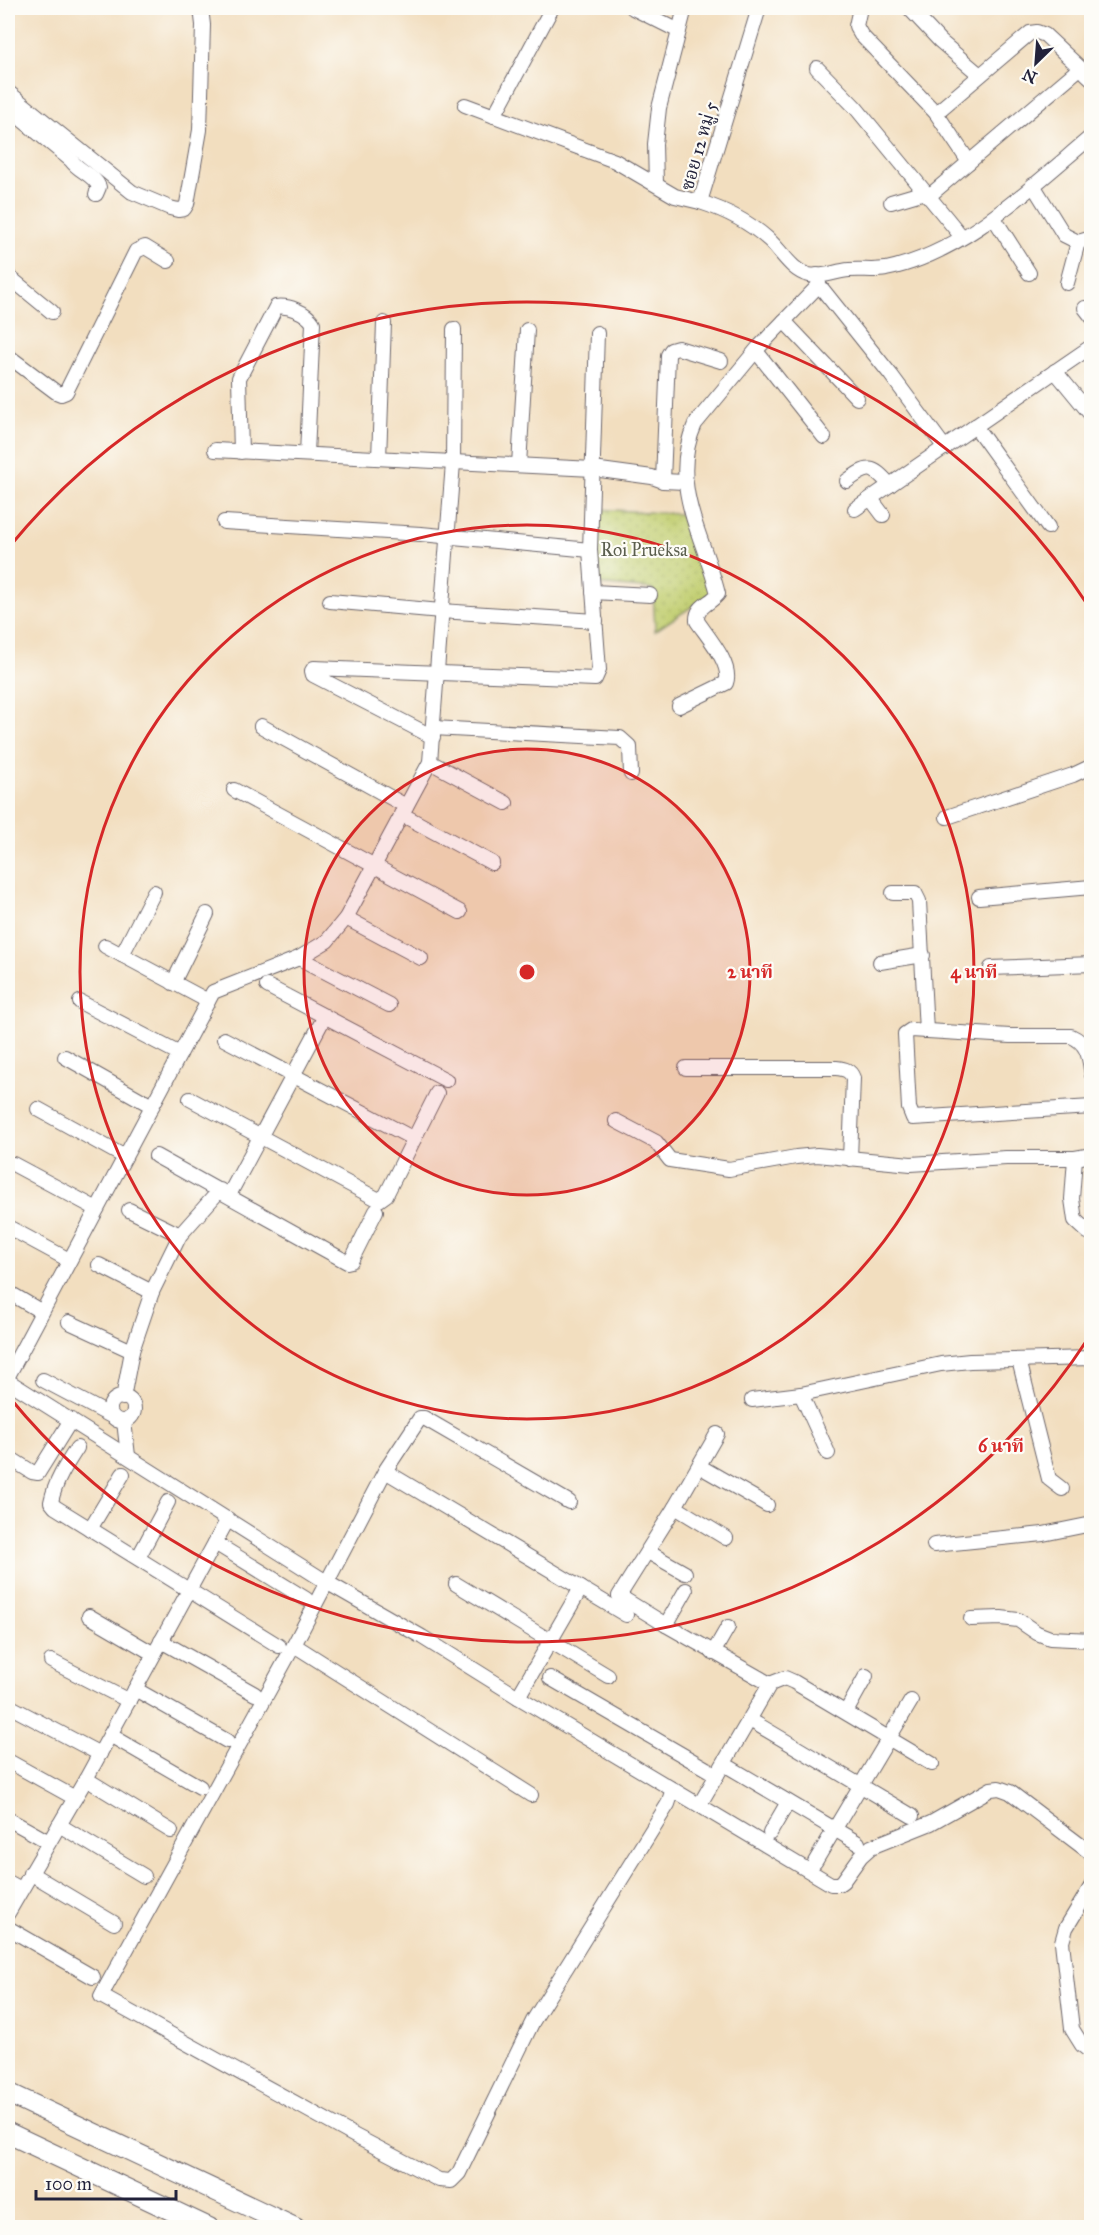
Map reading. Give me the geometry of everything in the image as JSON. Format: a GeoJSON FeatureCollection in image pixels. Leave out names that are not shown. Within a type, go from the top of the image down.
{"type":"FeatureCollection","features":[{"type":"Feature","properties":{"kind":"highway"},"geometry":{"type":"LineString","coordinates":[[8,2093],[295,2228]]}},
{"type":"Feature","properties":{"kind":"highway"},"geometry":{"type":"LineString","coordinates":[[8,2133],[209,2228]]}},
{"type":"Feature","properties":{"kind":"street"},"geometry":{"type":"LineString","coordinates":[[8,92],[132,192],[170,208],[184,209],[187,204],[200,130],[203,25],[201,8]]}},
{"type":"Feature","properties":{"kind":"street"},"geometry":{"type":"LineString","coordinates":[[494,116],[552,8]]}},
{"type":"Feature","properties":{"kind":"street"},"geometry":{"type":"LineString","coordinates":[[633,8],[657,14],[679,31]]}},
{"type":"Feature","properties":{"kind":"street"},"geometry":{"type":"LineString","coordinates":[[656,184],[656,128],[659,108],[685,8]]}},
{"type":"Feature","properties":{"kind":"street","name":"ซอย 12 หมู่ 5"},"geometry":{"type":"LineString","coordinates":[[759,8],[700,202],[732,214],[751,226],[768,239],[799,271],[818,280]]}},
{"type":"Feature","properties":{"kind":"street"},"geometry":{"type":"LineString","coordinates":[[860,8],[856,26],[861,35],[936,113],[969,162]]}},
{"type":"Feature","properties":{"kind":"street"},"geometry":{"type":"LineString","coordinates":[[909,8],[940,41],[980,75]]}},
{"type":"Feature","properties":{"kind":"street"},"geometry":{"type":"LineString","coordinates":[[936,113],[1030,33],[1045,34],[1092,79]]}},
{"type":"Feature","properties":{"kind":"street"},"geometry":{"type":"LineString","coordinates":[[891,202],[927,194],[969,162],[1080,68]]}},
{"type":"Feature","properties":{"kind":"street"},"geometry":{"type":"LineString","coordinates":[[817,69],[855,108],[962,237]]}},
{"type":"Feature","properties":{"kind":"street"},"geometry":{"type":"LineString","coordinates":[[465,105],[615,161],[675,196],[700,202]]}},
{"type":"Feature","properties":{"kind":"street"},"geometry":{"type":"LineString","coordinates":[[8,108],[71,160],[79,170],[91,176],[99,188],[96,194]]}},
{"type":"Feature","properties":{"kind":"street"},"geometry":{"type":"LineString","coordinates":[[680,706],[726,683],[728,676],[727,666],[697,621],[697,613],[700,609],[718,594],[687,498],[684,477],[690,434],[695,424],[818,280],[850,270],[885,269],[923,257],[962,237],[994,218],[1092,136]]}},
{"type":"Feature","properties":{"kind":"street"},"geometry":{"type":"LineString","coordinates":[[1033,185],[1064,235],[1085,240],[1067,283]]}},
{"type":"Feature","properties":{"kind":"street"},"geometry":{"type":"LineString","coordinates":[[994,218],[1029,273]]}},
{"type":"Feature","properties":{"kind":"street"},"geometry":{"type":"LineString","coordinates":[[8,356],[56,392],[61,394],[66,392],[136,251],[145,247],[168,261]]}},
{"type":"Feature","properties":{"kind":"street"},"geometry":{"type":"LineString","coordinates":[[8,276],[52,312]]}},
{"type":"Feature","properties":{"kind":"street"},"geometry":{"type":"LineString","coordinates":[[818,280],[945,448]]}},
{"type":"Feature","properties":{"kind":"street"},"geometry":{"type":"LineString","coordinates":[[242,452],[239,378],[276,307],[283,306],[309,317],[313,323],[307,454]]}},
{"type":"Feature","properties":{"kind":"street"},"geometry":{"type":"LineString","coordinates":[[784,321],[857,398]]}},
{"type":"Feature","properties":{"kind":"street"},"geometry":{"type":"LineString","coordinates":[[378,458],[384,323]]}},
{"type":"Feature","properties":{"kind":"street"},"geometry":{"type":"LineString","coordinates":[[9,1369],[215,990],[299,958],[327,941],[346,918],[430,762],[453,462],[454,329]]}},
{"type":"Feature","properties":{"kind":"street"},"geometry":{"type":"LineString","coordinates":[[519,465],[527,330]]}},
{"type":"Feature","properties":{"kind":"street"},"geometry":{"type":"LineString","coordinates":[[597,333],[590,550],[599,670],[595,679],[314,668],[312,671],[313,675],[433,733],[620,738],[630,747],[631,774]]}},
{"type":"Feature","properties":{"kind":"street"},"geometry":{"type":"LineString","coordinates":[[855,509],[1092,346]]}},
{"type":"Feature","properties":{"kind":"street"},"geometry":{"type":"LineString","coordinates":[[659,476],[668,355],[671,350],[678,348],[721,361]]}},
{"type":"Feature","properties":{"kind":"street"},"geometry":{"type":"LineString","coordinates":[[756,351],[824,437]]}},
{"type":"Feature","properties":{"kind":"street"},"geometry":{"type":"LineString","coordinates":[[1055,371],[1092,416]]}},
{"type":"Feature","properties":{"kind":"street"},"geometry":{"type":"LineString","coordinates":[[975,426],[1048,527]]}},
{"type":"Feature","properties":{"kind":"street"},"geometry":{"type":"LineString","coordinates":[[215,450],[593,469],[684,477]]}},
{"type":"Feature","properties":{"kind":"street"},"geometry":{"type":"LineString","coordinates":[[847,481],[864,469],[872,469],[890,485]]}},
{"type":"Feature","properties":{"kind":"street"},"geometry":{"type":"LineString","coordinates":[[871,499],[883,515]]}},
{"type":"Feature","properties":{"kind":"street"},"geometry":{"type":"LineString","coordinates":[[224,522],[421,534],[590,550]]}},
{"type":"Feature","properties":{"kind":"street"},"geometry":{"type":"LineString","coordinates":[[593,592],[650,595]]}},
{"type":"Feature","properties":{"kind":"street"},"geometry":{"type":"LineString","coordinates":[[330,601],[596,621]]}},
{"type":"Feature","properties":{"kind":"street"},"geometry":{"type":"LineString","coordinates":[[261,726],[492,863]]}},
{"type":"Feature","properties":{"kind":"street"},"geometry":{"type":"LineString","coordinates":[[430,762],[506,803]]}},
{"type":"Feature","properties":{"kind":"street"},"geometry":{"type":"LineString","coordinates":[[947,817],[1073,775],[1092,766]]}},
{"type":"Feature","properties":{"kind":"street"},"geometry":{"type":"LineString","coordinates":[[234,790],[459,912]]}},
{"type":"Feature","properties":{"kind":"street"},"geometry":{"type":"LineString","coordinates":[[980,897],[1091,889]]}},
{"type":"Feature","properties":{"kind":"street"},"geometry":{"type":"LineString","coordinates":[[122,955],[154,892]]}},
{"type":"Feature","properties":{"kind":"street"},"geometry":{"type":"LineString","coordinates":[[893,893],[915,893],[918,896],[927,1031]]}},
{"type":"Feature","properties":{"kind":"street"},"geometry":{"type":"LineString","coordinates":[[173,982],[207,914]]}},
{"type":"Feature","properties":{"kind":"street"},"geometry":{"type":"LineString","coordinates":[[346,918],[421,958]]}},
{"type":"Feature","properties":{"kind":"street"},"geometry":{"type":"LineString","coordinates":[[105,946],[208,1001]]}},
{"type":"Feature","properties":{"kind":"street"},"geometry":{"type":"LineString","coordinates":[[880,962],[923,955]]}},
{"type":"Feature","properties":{"kind":"street"},"geometry":{"type":"LineString","coordinates":[[299,958],[389,1005]]}},
{"type":"Feature","properties":{"kind":"street"},"geometry":{"type":"LineString","coordinates":[[991,968],[1092,964]]}},
{"type":"Feature","properties":{"kind":"street"},"geometry":{"type":"LineString","coordinates":[[267,986],[446,1080]]}},
{"type":"Feature","properties":{"kind":"street"},"geometry":{"type":"LineString","coordinates":[[80,1002],[180,1054]]}},
{"type":"Feature","properties":{"kind":"street"},"geometry":{"type":"LineString","coordinates":[[123,1398],[132,1351],[152,1292],[180,1235],[224,1193],[261,1136],[325,1016]]}},
{"type":"Feature","properties":{"kind":"street"},"geometry":{"type":"LineString","coordinates":[[1092,1075],[1084,1044],[1071,1036],[1010,1036],[927,1031],[908,1031],[905,1034],[909,1108],[912,1118],[1092,1107]]}},
{"type":"Feature","properties":{"kind":"street"},"geometry":{"type":"LineString","coordinates":[[224,1039],[414,1139]]}},
{"type":"Feature","properties":{"kind":"street"},"geometry":{"type":"LineString","coordinates":[[65,1056],[152,1106]]}},
{"type":"Feature","properties":{"kind":"street"},"geometry":{"type":"LineString","coordinates":[[686,1068],[836,1068],[851,1073],[853,1078],[850,1159]]}},
{"type":"Feature","properties":{"kind":"street"},"geometry":{"type":"LineString","coordinates":[[190,1099],[379,1200],[386,1195],[438,1093]]}},
{"type":"Feature","properties":{"kind":"street"},"geometry":{"type":"LineString","coordinates":[[38,1109],[124,1157]]}},
{"type":"Feature","properties":{"kind":"street"},"geometry":{"type":"LineString","coordinates":[[616,1121],[656,1142],[670,1160],[697,1166],[729,1169],[817,1155],[911,1164],[1006,1158],[1075,1158],[1092,1155]]}},
{"type":"Feature","properties":{"kind":"street"},"geometry":{"type":"LineString","coordinates":[[156,1156],[347,1262],[351,1261],[376,1211]]}},
{"type":"Feature","properties":{"kind":"street"},"geometry":{"type":"LineString","coordinates":[[1075,1158],[1072,1199],[1075,1220],[1088,1232]]}},
{"type":"Feature","properties":{"kind":"street"},"geometry":{"type":"LineString","coordinates":[[13,1164],[97,1209]]}},
{"type":"Feature","properties":{"kind":"street"},"geometry":{"type":"LineString","coordinates":[[129,1210],[180,1235]]}},
{"type":"Feature","properties":{"kind":"street"},"geometry":{"type":"LineString","coordinates":[[8,1227],[69,1260]]}},
{"type":"Feature","properties":{"kind":"street"},"geometry":{"type":"LineString","coordinates":[[99,1265],[152,1292]]}},
{"type":"Feature","properties":{"kind":"street"},"geometry":{"type":"LineString","coordinates":[[8,1292],[42,1312]]}},
{"type":"Feature","properties":{"kind":"street"},"geometry":{"type":"LineString","coordinates":[[69,1322],[132,1351]]}},
{"type":"Feature","properties":{"kind":"street"},"geometry":{"type":"LineString","coordinates":[[752,1400],[801,1394],[941,1364],[1092,1358]]}},
{"type":"Feature","properties":{"kind":"street"},"geometry":{"type":"LineString","coordinates":[[1018,1360],[1049,1479],[1062,1489]]}},
{"type":"Feature","properties":{"kind":"street"},"geometry":{"type":"LineString","coordinates":[[43,1380],[118,1419],[130,1418],[134,1411],[130,1401],[123,1398],[115,1400],[111,1406],[118,1419],[128,1456]]}},
{"type":"Feature","properties":{"kind":"street"},"geometry":{"type":"LineString","coordinates":[[8,1381],[328,1582],[831,1884],[839,1884],[843,1881],[861,1856],[871,1847],[931,1823],[991,1789],[999,1788],[1021,1799],[1092,1854]]}},
{"type":"Feature","properties":{"kind":"street"},"geometry":{"type":"LineString","coordinates":[[801,1394],[828,1453]]}},
{"type":"Feature","properties":{"kind":"street"},"geometry":{"type":"LineString","coordinates":[[569,1502],[424,1418],[418,1420],[385,1471],[294,1645],[101,1996],[355,2136],[439,2180],[451,2181],[459,2174],[532,2021],[668,1804],[673,1789]]}},
{"type":"Feature","properties":{"kind":"street"},"geometry":{"type":"LineString","coordinates":[[8,1457],[32,1472],[38,1473],[71,1420]]}},
{"type":"Feature","properties":{"kind":"street"},"geometry":{"type":"LineString","coordinates":[[717,1434],[675,1508],[619,1596],[666,1626],[770,1684]]}},
{"type":"Feature","properties":{"kind":"street"},"geometry":{"type":"LineString","coordinates":[[77,1448],[59,1478],[51,1502],[55,1507],[279,1646]]}},
{"type":"Feature","properties":{"kind":"street"},"geometry":{"type":"LineString","coordinates":[[699,1466],[767,1505]]}},
{"type":"Feature","properties":{"kind":"street"},"geometry":{"type":"LineString","coordinates":[[385,1471],[626,1615]]}},
{"type":"Feature","properties":{"kind":"street"},"geometry":{"type":"LineString","coordinates":[[90,1529],[123,1474]]}},
{"type":"Feature","properties":{"kind":"street"},"geometry":{"type":"LineString","coordinates":[[138,1558],[168,1502]]}},
{"type":"Feature","properties":{"kind":"street"},"geometry":{"type":"LineString","coordinates":[[675,1508],[726,1538]]}},
{"type":"Feature","properties":{"kind":"street"},"geometry":{"type":"LineString","coordinates":[[8,1913],[100,1754],[228,1519]]}},
{"type":"Feature","properties":{"kind":"street"},"geometry":{"type":"LineString","coordinates":[[934,1545],[1043,1534],[1092,1524]]}},
{"type":"Feature","properties":{"kind":"street"},"geometry":{"type":"LineString","coordinates":[[215,1543],[306,1599]]}},
{"type":"Feature","properties":{"kind":"street"},"geometry":{"type":"LineString","coordinates":[[648,1552],[685,1574]]}},
{"type":"Feature","properties":{"kind":"street"},"geometry":{"type":"LineString","coordinates":[[456,1584],[608,1676]]}},
{"type":"Feature","properties":{"kind":"street"},"geometry":{"type":"LineString","coordinates":[[518,1697],[548,1641],[581,1588]]}},
{"type":"Feature","properties":{"kind":"street"},"geometry":{"type":"LineString","coordinates":[[666,1626],[686,1590]]}},
{"type":"Feature","properties":{"kind":"street"},"geometry":{"type":"LineString","coordinates":[[89,1616],[154,1654]]}},
{"type":"Feature","properties":{"kind":"street"},"geometry":{"type":"LineString","coordinates":[[971,1619],[1018,1620],[1026,1627],[1050,1638],[1092,1640]]}},
{"type":"Feature","properties":{"kind":"street"},"geometry":{"type":"LineString","coordinates":[[713,1653],[728,1627]]}},
{"type":"Feature","properties":{"kind":"street"},"geometry":{"type":"LineString","coordinates":[[162,1641],[255,1694]]}},
{"type":"Feature","properties":{"kind":"street"},"geometry":{"type":"LineString","coordinates":[[294,1645],[531,1795]]}},
{"type":"Feature","properties":{"kind":"street"},"geometry":{"type":"LineString","coordinates":[[51,1660],[132,1695],[227,1742]]}},
{"type":"Feature","properties":{"kind":"street"},"geometry":{"type":"LineString","coordinates":[[846,1712],[866,1676]]}},
{"type":"Feature","properties":{"kind":"street"},"geometry":{"type":"LineString","coordinates":[[550,1678],[721,1770],[788,1802],[858,1843]]}},
{"type":"Feature","properties":{"kind":"street"},"geometry":{"type":"LineString","coordinates":[[700,1804],[770,1684],[784,1678],[932,1764]]}},
{"type":"Feature","properties":{"kind":"street"},"geometry":{"type":"LineString","coordinates":[[815,1862],[912,1701]]}},
{"type":"Feature","properties":{"kind":"street"},"geometry":{"type":"LineString","coordinates":[[9,1706],[100,1754]]}},
{"type":"Feature","properties":{"kind":"street"},"geometry":{"type":"LineString","coordinates":[[750,1720],[912,1816]]}},
{"type":"Feature","properties":{"kind":"street"},"geometry":{"type":"LineString","coordinates":[[110,1735],[200,1787]]}},
{"type":"Feature","properties":{"kind":"street"},"geometry":{"type":"LineString","coordinates":[[8,1761],[75,1798]]}},
{"type":"Feature","properties":{"kind":"street"},"geometry":{"type":"LineString","coordinates":[[86,1779],[171,1831]]}},
{"type":"Feature","properties":{"kind":"street"},"geometry":{"type":"LineString","coordinates":[[770,1833],[788,1802]]}},
{"type":"Feature","properties":{"kind":"street"},"geometry":{"type":"LineString","coordinates":[[8,1819],[49,1842]]}},
{"type":"Feature","properties":{"kind":"street"},"geometry":{"type":"LineString","coordinates":[[59,1825],[144,1876]]}},
{"type":"Feature","properties":{"kind":"street"},"geometry":{"type":"LineString","coordinates":[[30,1873],[114,1923]]}},
{"type":"Feature","properties":{"kind":"street"},"geometry":{"type":"LineString","coordinates":[[8,1882],[21,1889]]}},
{"type":"Feature","properties":{"kind":"street"},"geometry":{"type":"LineString","coordinates":[[1092,1885],[1066,1928],[1062,1942],[1072,2029],[1082,2045],[1092,2053]]}},
{"type":"Feature","properties":{"kind":"street"},"geometry":{"type":"LineString","coordinates":[[8,1928],[93,1977]]}},
{"type":"Feature","properties":{"kind":"green space","name":"Roi Prueksa"},"geometry":{"type":"Polygon","coordinates":[[[596,509],[680,514],[714,592],[655,631],[653,589],[596,584],[596,509]]]}}]}
